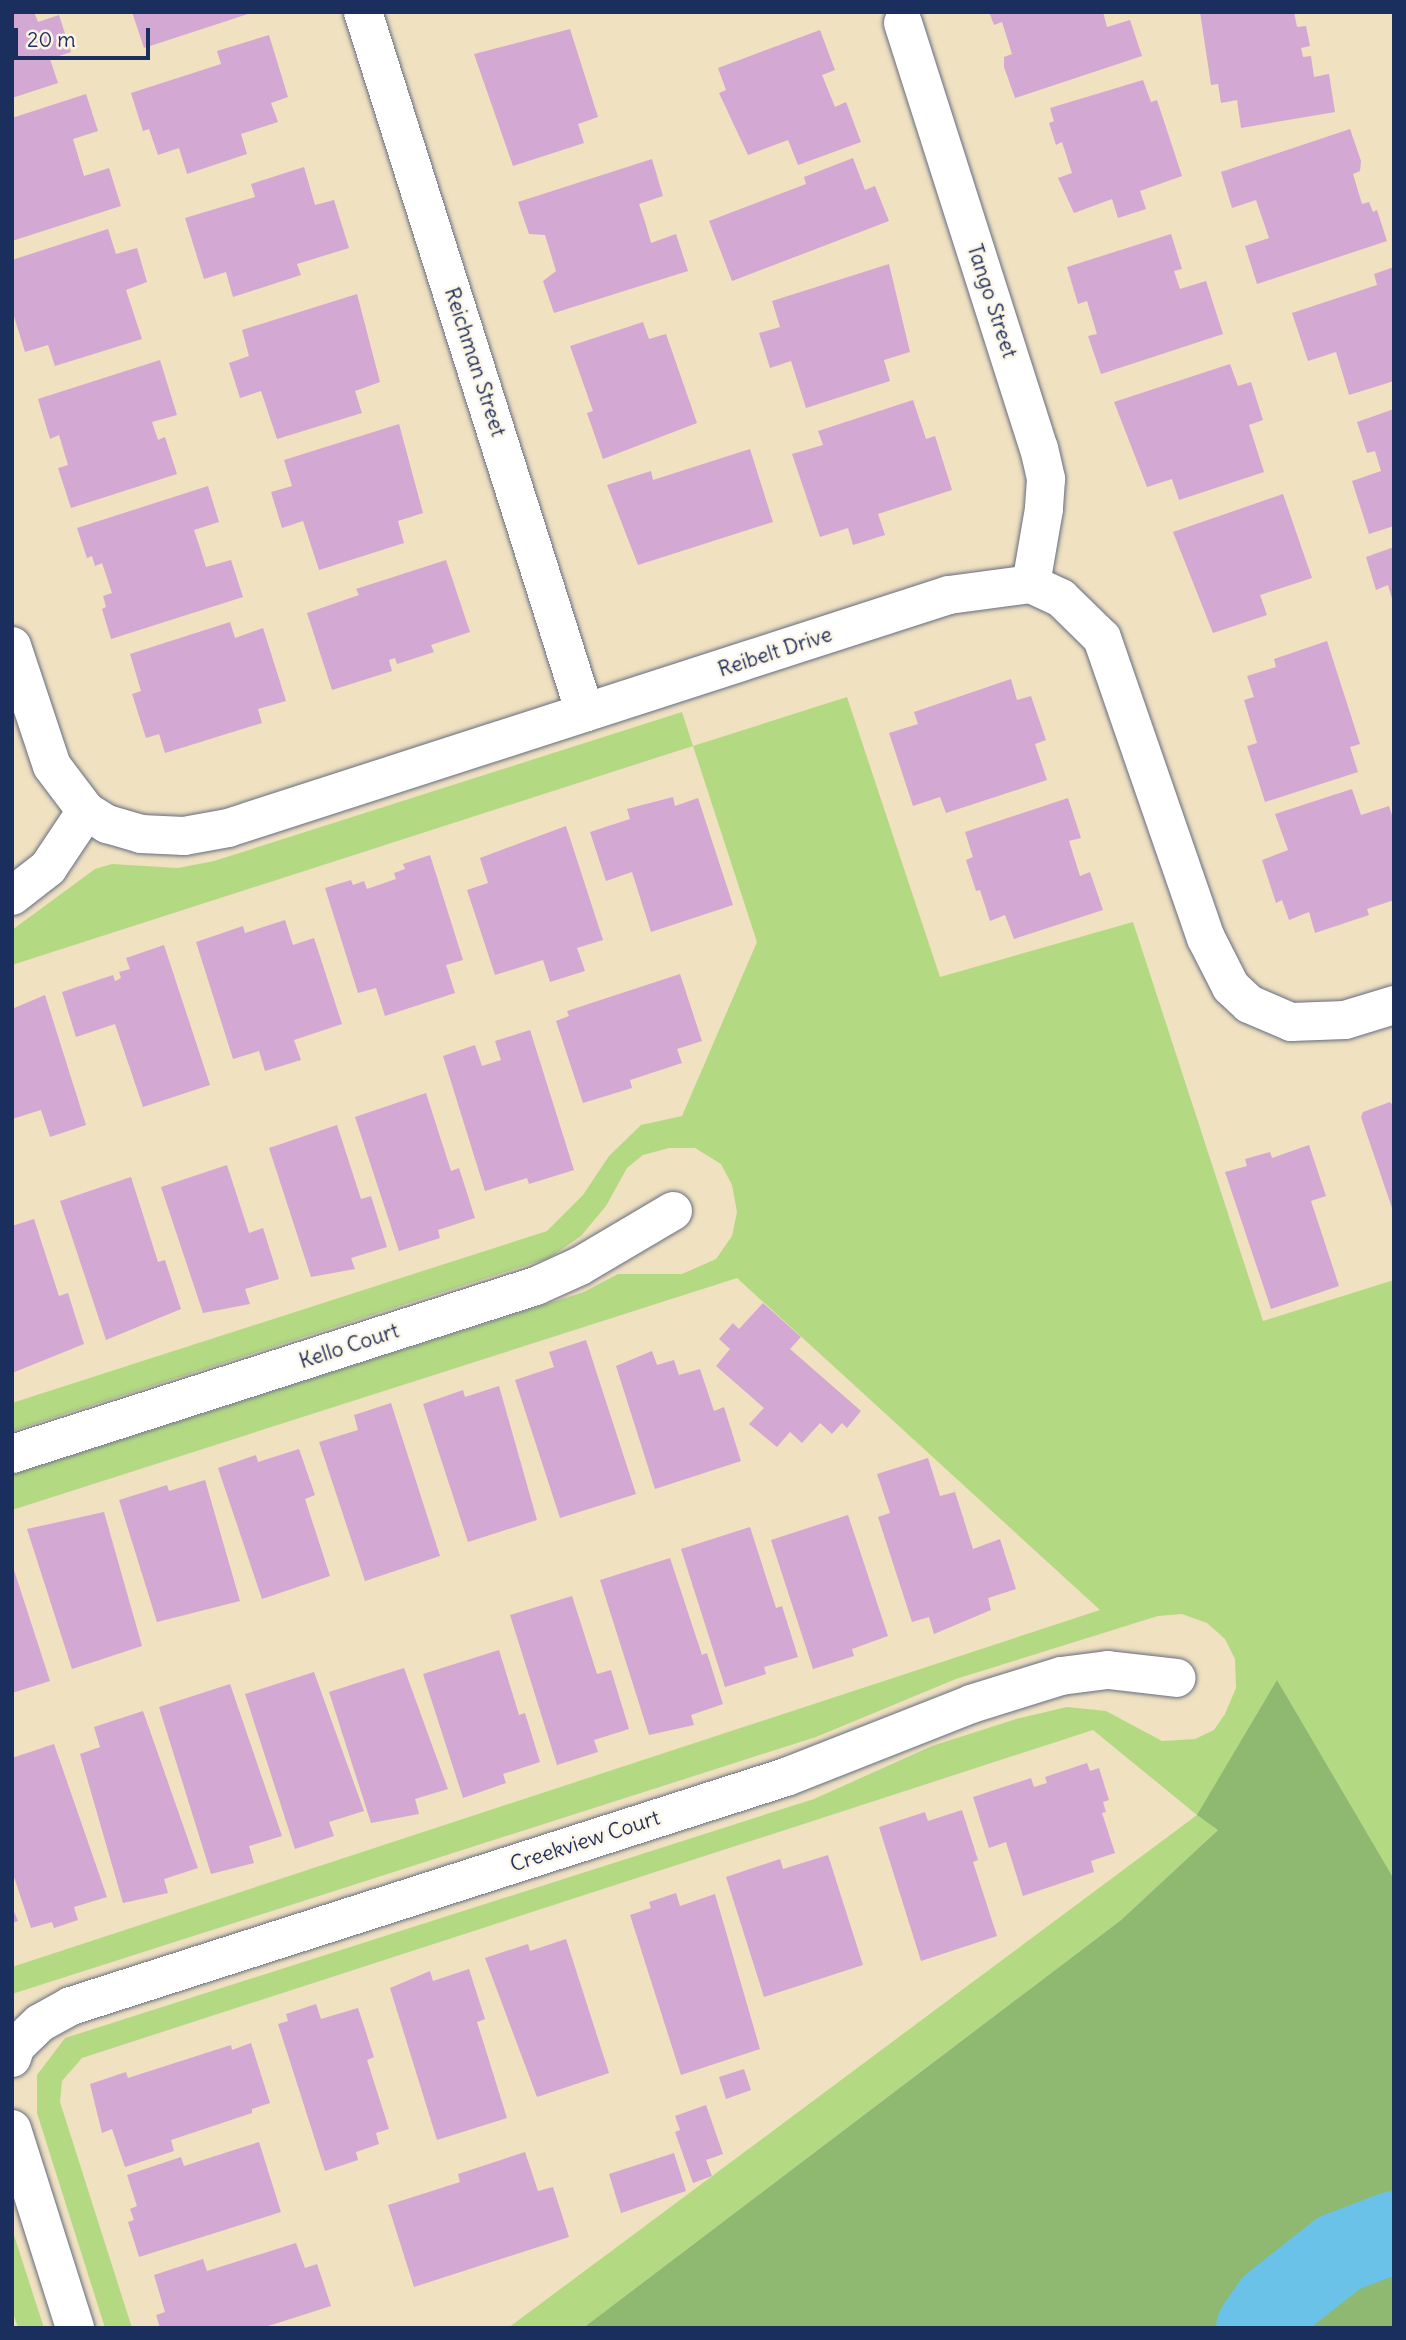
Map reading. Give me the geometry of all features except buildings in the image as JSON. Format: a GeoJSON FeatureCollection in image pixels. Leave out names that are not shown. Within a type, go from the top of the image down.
{"type":"FeatureCollection","features":[{"type":"Feature","properties":{"kind":"street","name":"Reichman Street"},"geometry":{"type":"LineString","coordinates":[[363,12],[585,713]]}},
{"type":"Feature","properties":{"kind":"street","name":"Tango Street"},"geometry":{"type":"LineString","coordinates":[[903,23],[1041,458],[1044,509],[1031,584]]}},
{"type":"Feature","properties":{"kind":"street","name":"Reibelt Drive"},"geometry":{"type":"LineString","coordinates":[[12,646],[52,766],[86,811],[107,824],[141,834],[195,834],[585,713],[949,595],[1031,584]]}},
{"type":"Feature","properties":{"kind":"street"},"geometry":{"type":"LineString","coordinates":[[1031,584],[1061,598],[1102,638],[1206,938],[1231,987],[1249,1004],[1291,1022],[1345,1020],[1394,1005]]}},
{"type":"Feature","properties":{"kind":"street"},"geometry":{"type":"LineString","coordinates":[[12,896],[48,868],[86,811]]}},
{"type":"Feature","properties":{"kind":"street","name":"Kello Court"},"geometry":{"type":"LineString","coordinates":[[12,1454],[536,1286],[580,1266],[673,1211]]}},
{"type":"Feature","properties":{"kind":"street","name":"Creekview Court"},"geometry":{"type":"LineString","coordinates":[[12,2058],[16,2046],[40,2023],[71,2006],[786,1777],[971,1703],[1061,1676],[1096,1672],[1177,1678]]}},
{"type":"Feature","properties":{"kind":"street"},"geometry":{"type":"LineString","coordinates":[[12,2129],[75,2328]]}},
{"type":"Feature","properties":{"kind":"green space"},"geometry":{"type":"Polygon","coordinates":[[[847,697],[940,977],[1133,922],[1263,1321],[1394,1280],[1394,1879],[1277,1681],[1198,1816],[1219,1829],[1121,1920],[583,2328],[508,2328],[1197,1815],[1093,1730],[82,2058],[62,2081],[60,2102],[132,2328],[105,2328],[37,2113],[37,2075],[65,2038],[814,1799],[932,1746],[1016,1719],[1067,1707],[1106,1711],[1162,1741],[1195,1739],[1214,1730],[1225,1714],[1236,1688],[1235,1659],[1225,1639],[1207,1623],[1182,1614],[1158,1616],[956,1679],[816,1737],[12,1994],[12,1967],[1100,1610],[737,1278],[12,1510],[12,1475],[584,1292],[618,1274],[682,1274],[716,1259],[732,1236],[737,1212],[732,1185],[721,1164],[695,1148],[669,1148],[643,1155],[627,1168],[606,1206],[581,1236],[549,1258],[12,1431],[12,1403],[547,1231],[583,1195],[609,1156],[641,1125],[682,1116],[757,942],[693,746],[847,697]]]}},
{"type":"Feature","properties":{"kind":"green space"},"geometry":{"type":"Polygon","coordinates":[[[682,712],[693,746],[12,965],[12,930],[95,869],[112,864],[178,868],[214,861],[682,712]]]}},
{"type":"Feature","properties":{"kind":"green space"},"geometry":{"type":"Polygon","coordinates":[[[1277,1680],[1394,1879],[1394,2328],[583,2328],[1121,1920],[1218,1830],[1197,1815],[1277,1680]]]}},
{"type":"Feature","properties":{"kind":"green space"},"geometry":{"type":"Polygon","coordinates":[[[12,2229],[44,2328],[18,2328],[12,2310],[12,2229]]]}},
{"type":"Feature","properties":{"kind":"waterway"},"geometry":{"type":"LineString","coordinates":[[1257,2328],[1273,2305],[1339,2253],[1394,2232]]}}]}
